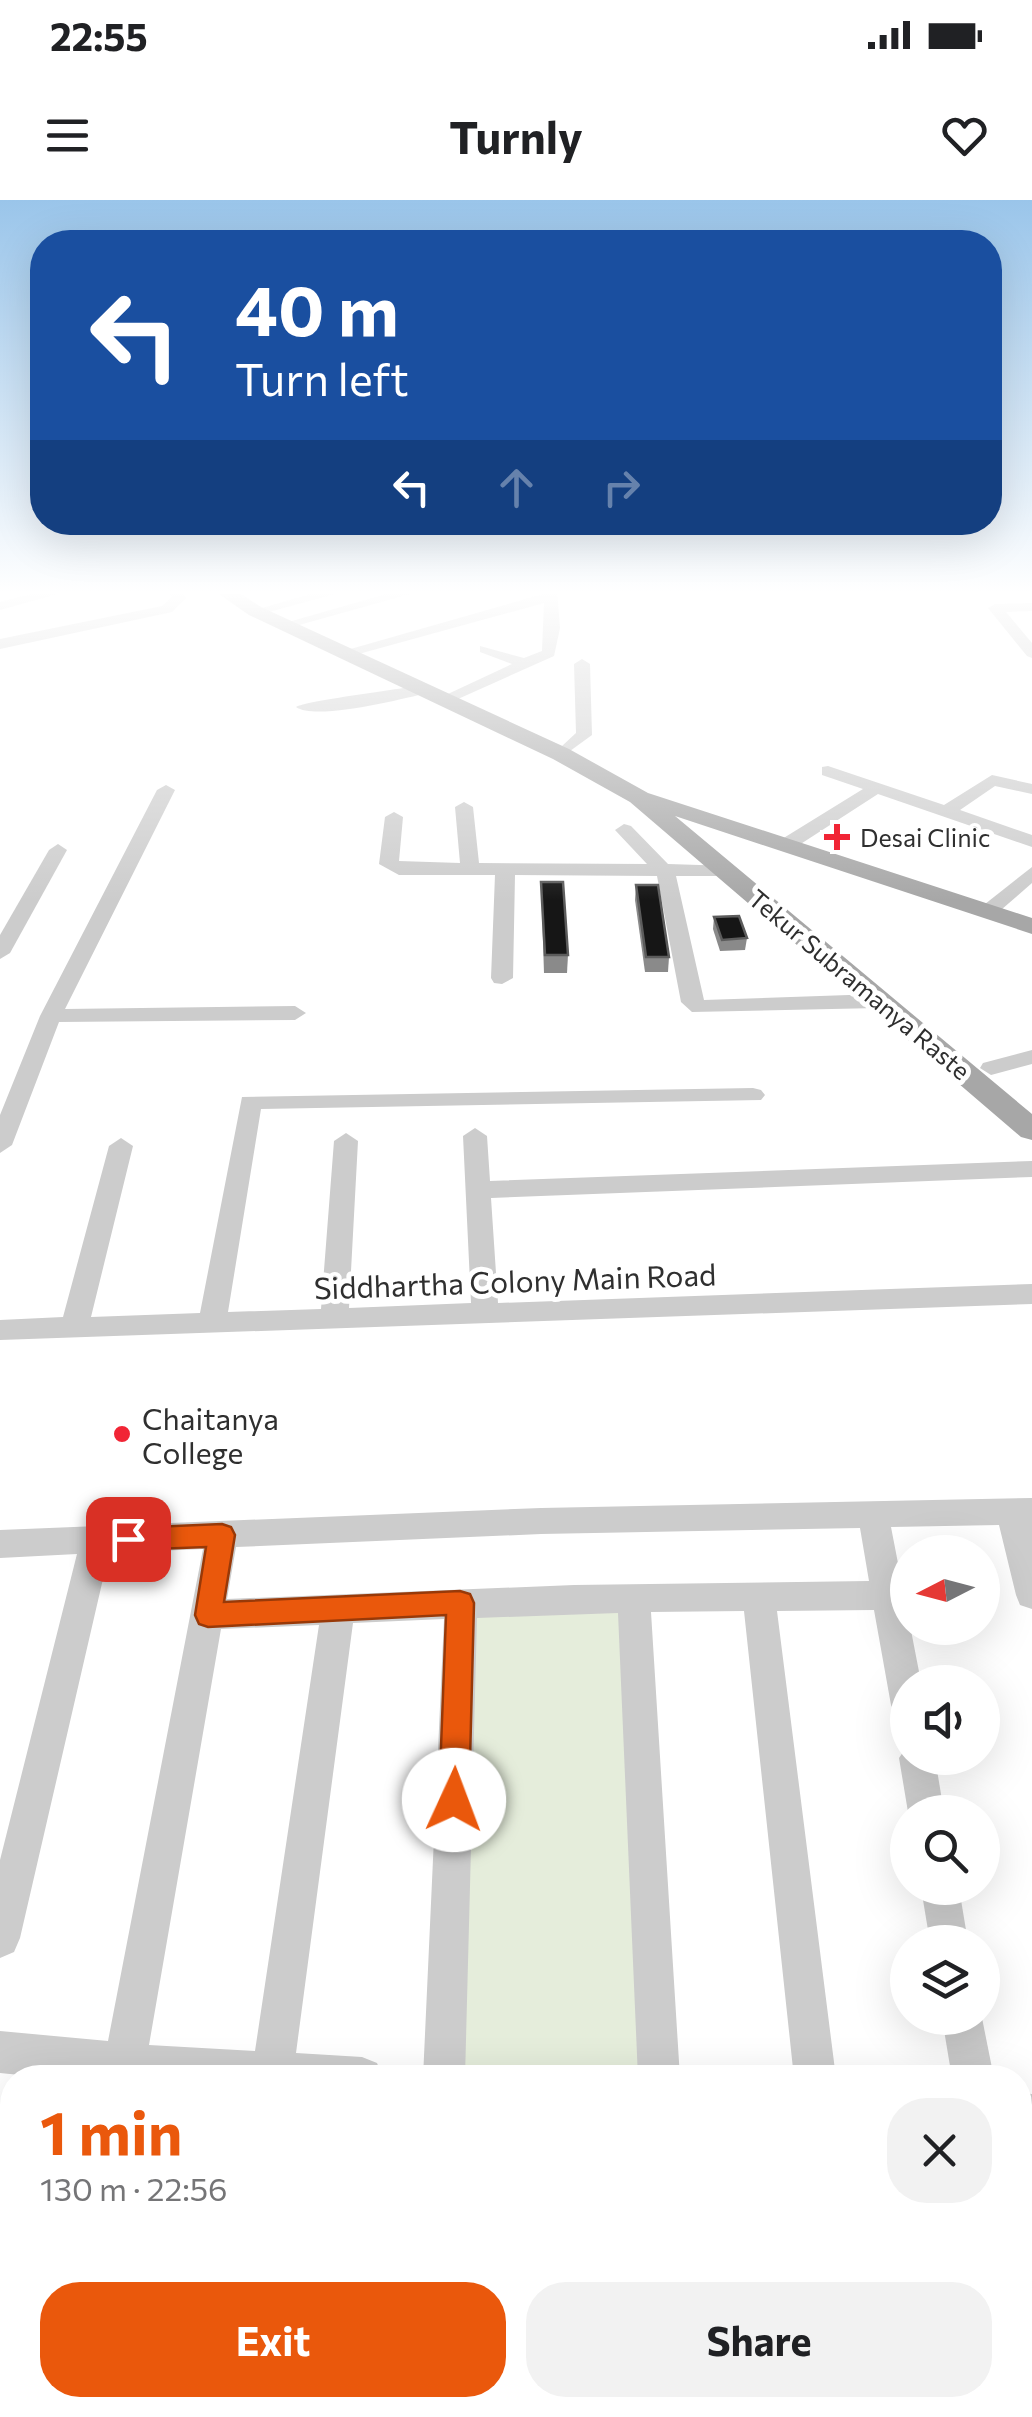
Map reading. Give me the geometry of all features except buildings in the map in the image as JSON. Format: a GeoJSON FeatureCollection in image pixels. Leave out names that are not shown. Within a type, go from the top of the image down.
{"type":"FeatureCollection","features":[{"type":"Feature","properties":{"kind":"main road"},"geometry":{"type":"LineString","coordinates":[[434,693],[570,746],[670,805],[697,836]]}},
{"type":"Feature","properties":{"kind":"main road"},"geometry":{"type":"LineString","coordinates":[[440,693],[561,754],[697,836],[1032,1100]]}},
{"type":"Feature","properties":{"kind":"main road"},"geometry":{"type":"LineString","coordinates":[[638,798],[670,805],[1032,926]]}},
{"type":"Feature","properties":{"kind":"main road","name":"Tekur Subramanya Raste"},"geometry":{"type":"LineString","coordinates":[[697,836],[724,870],[1032,1130]]}},
{"type":"Feature","properties":{"kind":"street"},"geometry":{"type":"LineString","coordinates":[[304,706],[355,704],[405,693]]}},
{"type":"Feature","properties":{"kind":"street"},"geometry":{"type":"LineString","coordinates":[[449,698],[459,693]]}},
{"type":"Feature","properties":{"kind":"street"},"geometry":{"type":"LineString","coordinates":[[570,746],[584,735],[583,693]]}},
{"type":"Feature","properties":{"kind":"street"},"geometry":{"type":"LineString","coordinates":[[828,772],[1032,841]]}},
{"type":"Feature","properties":{"kind":"street"},"geometry":{"type":"LineString","coordinates":[[946,812],[992,780],[1032,789]]}},
{"type":"Feature","properties":{"kind":"street"},"geometry":{"type":"LineString","coordinates":[[788,844],[876,788]]}},
{"type":"Feature","properties":{"kind":"street"},"geometry":{"type":"LineString","coordinates":[[0,1145],[51,1016],[166,790]]}},
{"type":"Feature","properties":{"kind":"street"},"geometry":{"type":"LineString","coordinates":[[464,807],[470,870]]}},
{"type":"Feature","properties":{"kind":"street"},"geometry":{"type":"LineString","coordinates":[[394,817],[389,864],[399,869],[724,870]]}},
{"type":"Feature","properties":{"kind":"street"},"geometry":{"type":"LineString","coordinates":[[624,830],[666,872],[692,1002],[700,1007],[878,1001]]}},
{"type":"Feature","properties":{"kind":"street"},"geometry":{"type":"LineString","coordinates":[[0,953],[10,914],[58,850]]}},
{"type":"Feature","properties":{"kind":"street"},"geometry":{"type":"LineString","coordinates":[[502,978],[505,870]]}},
{"type":"Feature","properties":{"kind":"street"},"geometry":{"type":"LineString","coordinates":[[987,912],[1032,873]]}},
{"type":"Feature","properties":{"kind":"street"},"geometry":{"type":"LineString","coordinates":[[51,1016],[295,1013]]}},
{"type":"Feature","properties":{"kind":"street"},"geometry":{"type":"LineString","coordinates":[[991,1068],[1032,1057]]}},
{"type":"Feature","properties":{"kind":"street"},"geometry":{"type":"LineString","coordinates":[[212,1323],[250,1102],[753,1094]]}},
{"type":"Feature","properties":{"kind":"street"},"geometry":{"type":"LineString","coordinates":[[475,1136],[485,1313]]}},
{"type":"Feature","properties":{"kind":"street"},"geometry":{"type":"LineString","coordinates":[[334,1318],[346,1141]]}},
{"type":"Feature","properties":{"kind":"street"},"geometry":{"type":"LineString","coordinates":[[74,1328],[121,1146]]}},
{"type":"Feature","properties":{"kind":"street"},"geometry":{"type":"LineString","coordinates":[[477,1190],[1032,1169]]}},
{"type":"Feature","properties":{"kind":"street","name":"Siddhartha Colony Main Road"},"geometry":{"type":"LineString","coordinates":[[0,1330],[1032,1294]]}},
{"type":"Feature","properties":{"kind":"street"},"geometry":{"type":"LineString","coordinates":[[0,1544],[542,1521],[1022,1511],[1032,1595]]}},
{"type":"Feature","properties":{"kind":"street"},"geometry":{"type":"LineString","coordinates":[[873,1514],[901,1665]]}},
{"type":"Feature","properties":{"kind":"street"},"geometry":{"type":"LineString","coordinates":[[124,2065],[222,1535]]}},
{"type":"Feature","properties":{"kind":"street"},"geometry":{"type":"LineString","coordinates":[[0,1938],[5,1898],[96,1540]]}},
{"type":"Feature","properties":{"kind":"street"},"geometry":{"type":"LineString","coordinates":[[208,1615],[460,1603],[888,1595]]}},
{"type":"Feature","properties":{"kind":"street"},"geometry":{"type":"LineString","coordinates":[[759,1597],[813,2065]]}},
{"type":"Feature","properties":{"kind":"street"},"geometry":{"type":"LineString","coordinates":[[634,1598],[658,2065]]}},
{"type":"Feature","properties":{"kind":"street"},"geometry":{"type":"LineString","coordinates":[[444,2065],[460,1603]]}},
{"type":"Feature","properties":{"kind":"street"},"geometry":{"type":"LineString","coordinates":[[274,2065],[338,1608]]}},
{"type":"Feature","properties":{"kind":"street"},"geometry":{"type":"LineString","coordinates":[[965,2035],[971,2065]]}},
{"type":"Feature","properties":{"kind":"street"},"geometry":{"type":"LineString","coordinates":[[0,2052],[84,2065]]}},
{"type":"Feature","properties":{"kind":"green space"},"geometry":{"type":"Polygon","coordinates":[[[629,1606],[658,2065],[452,2065],[466,1610],[629,1606]]]}},
{"type":"Feature","properties":{"kind":"place","name":"Desai Clinic"},"geometry":{"type":"Point","coordinates":[837,837]}},
{"type":"Feature","properties":{"kind":"place","name":"Chaitanya College"},"geometry":{"type":"Point","coordinates":[122,1434]}},
{"type":"Feature","properties":{"kind":"route"},"geometry":{"type":"LineString","coordinates":[[128,1539],[222,1535],[208,1615],[460,1603],[454,1800]]}}]}
